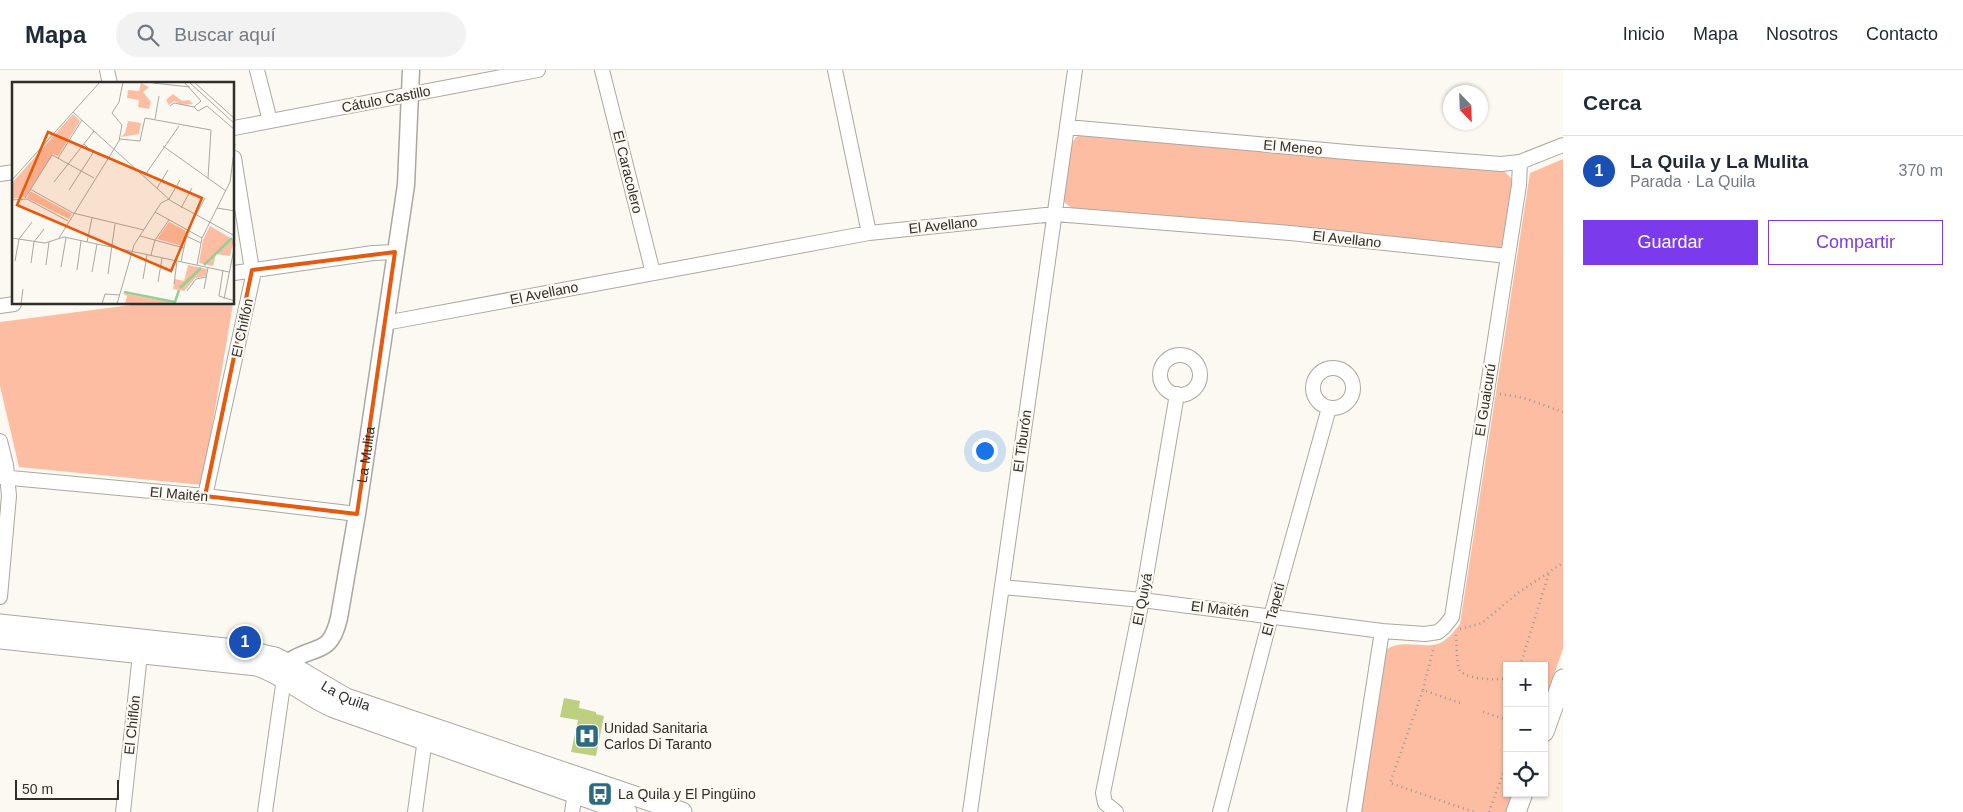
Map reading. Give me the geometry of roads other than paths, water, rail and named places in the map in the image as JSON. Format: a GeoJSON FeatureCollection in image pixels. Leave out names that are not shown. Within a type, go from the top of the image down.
{"type":"FeatureCollection","features":[{"type":"Feature","properties":{"kind":"main road","name":"La Quila"},"geometry":{"type":"LineString","coordinates":[[0,624],[286,671],[323,703],[577,775],[682,812]]}},
{"type":"Feature","properties":{"kind":"main road","name":"La Quila"},"geometry":{"type":"LineString","coordinates":[[0,639],[140,646]]}},
{"type":"Feature","properties":{"kind":"main road"},"geometry":{"type":"LineString","coordinates":[[1548,721],[1563,679]]}},
{"type":"Feature","properties":{"kind":"main road","name":"La Quila"},"geometry":{"type":"LineString","coordinates":[[426,733],[574,803],[627,812]]}},
{"type":"Feature","properties":{"kind":"main road"},"geometry":{"type":"LineString","coordinates":[[574,803],[577,775]]}},
{"type":"Feature","properties":{"kind":"main road"},"geometry":{"type":"LineString","coordinates":[[1516,812],[1522,797]]}},
{"type":"Feature","properties":{"kind":"street"},"geometry":{"type":"LineString","coordinates":[[257,70],[270,121]]}},
{"type":"Feature","properties":{"kind":"street","name":"La Mulita"},"geometry":{"type":"LineString","coordinates":[[286,671],[295,658],[323,646],[330,641],[335,633],[357,514],[406,185],[411,70]]}},
{"type":"Feature","properties":{"kind":"street","name":"Cátulo Castillo"},"geometry":{"type":"LineString","coordinates":[[235,128],[538,70]]}},
{"type":"Feature","properties":{"kind":"street","name":"El Caracolero"},"geometry":{"type":"LineString","coordinates":[[602,70],[653,273]]}},
{"type":"Feature","properties":{"kind":"street"},"geometry":{"type":"LineString","coordinates":[[835,70],[869,233]]}},
{"type":"Feature","properties":{"kind":"street","name":"El Tiburón"},"geometry":{"type":"LineString","coordinates":[[970,812],[1075,70]]}},
{"type":"Feature","properties":{"kind":"street","name":"El Meneo"},"geometry":{"type":"LineString","coordinates":[[1067,127],[1482,164],[1520,162],[1563,145]]}},
{"type":"Feature","properties":{"kind":"street","name":"El Guaicurú"},"geometry":{"type":"LineString","coordinates":[[1438,632],[1452,617],[1519,184],[1520,162]]}},
{"type":"Feature","properties":{"kind":"street","name":"El Chiflón"},"geometry":{"type":"LineString","coordinates":[[205,496],[252,284],[252,270],[235,164]]}},
{"type":"Feature","properties":{"kind":"street","name":"El Avellano"},"geometry":{"type":"LineString","coordinates":[[385,324],[869,233],[1055,214],[1290,233],[1508,256]]}},
{"type":"Feature","properties":{"kind":"street"},"geometry":{"type":"LineString","coordinates":[[235,273],[373,253],[395,252]]}},
{"type":"Feature","properties":{"kind":"street","name":"El Quiyá"},"geometry":{"type":"LineString","coordinates":[[1110,807],[1103,792],[1142,600],[1177,394]]}},
{"type":"Feature","properties":{"kind":"street","name":"El Tapetí"},"geometry":{"type":"LineString","coordinates":[[1220,812],[1271,616],[1329,408]]}},
{"type":"Feature","properties":{"kind":"street"},"geometry":{"type":"LineString","coordinates":[[0,441],[4,478],[9,496],[0,597]]}},
{"type":"Feature","properties":{"kind":"street","name":"El Maitén"},"geometry":{"type":"LineString","coordinates":[[4,478],[205,496],[357,514]]}},
{"type":"Feature","properties":{"kind":"street","name":"El Maitén"},"geometry":{"type":"LineString","coordinates":[[1002,587],[1142,600],[1382,631],[1425,634],[1438,632]]}},
{"type":"Feature","properties":{"kind":"street"},"geometry":{"type":"LineString","coordinates":[[1354,812],[1382,631]]}},
{"type":"Feature","properties":{"kind":"street","name":"El Chiflón"},"geometry":{"type":"LineString","coordinates":[[123,812],[140,646]]}},
{"type":"Feature","properties":{"kind":"street"},"geometry":{"type":"LineString","coordinates":[[265,812],[286,671]]}},
{"type":"Feature","properties":{"kind":"street"},"geometry":{"type":"LineString","coordinates":[[415,812],[426,733]]}},
{"type":"Feature","properties":{"kind":"place","name":"La Quila y La Mulita"},"geometry":{"type":"Point","coordinates":[245,642]}},
{"type":"Feature","properties":{"kind":"place","name":"Unidad Sanitaria Carlos Di Taranto"},"geometry":{"type":"Point","coordinates":[587,736]}},
{"type":"Feature","properties":{"kind":"place","name":"La Quila y El Pingüino"},"geometry":{"type":"Point","coordinates":[600,794]}}]}
